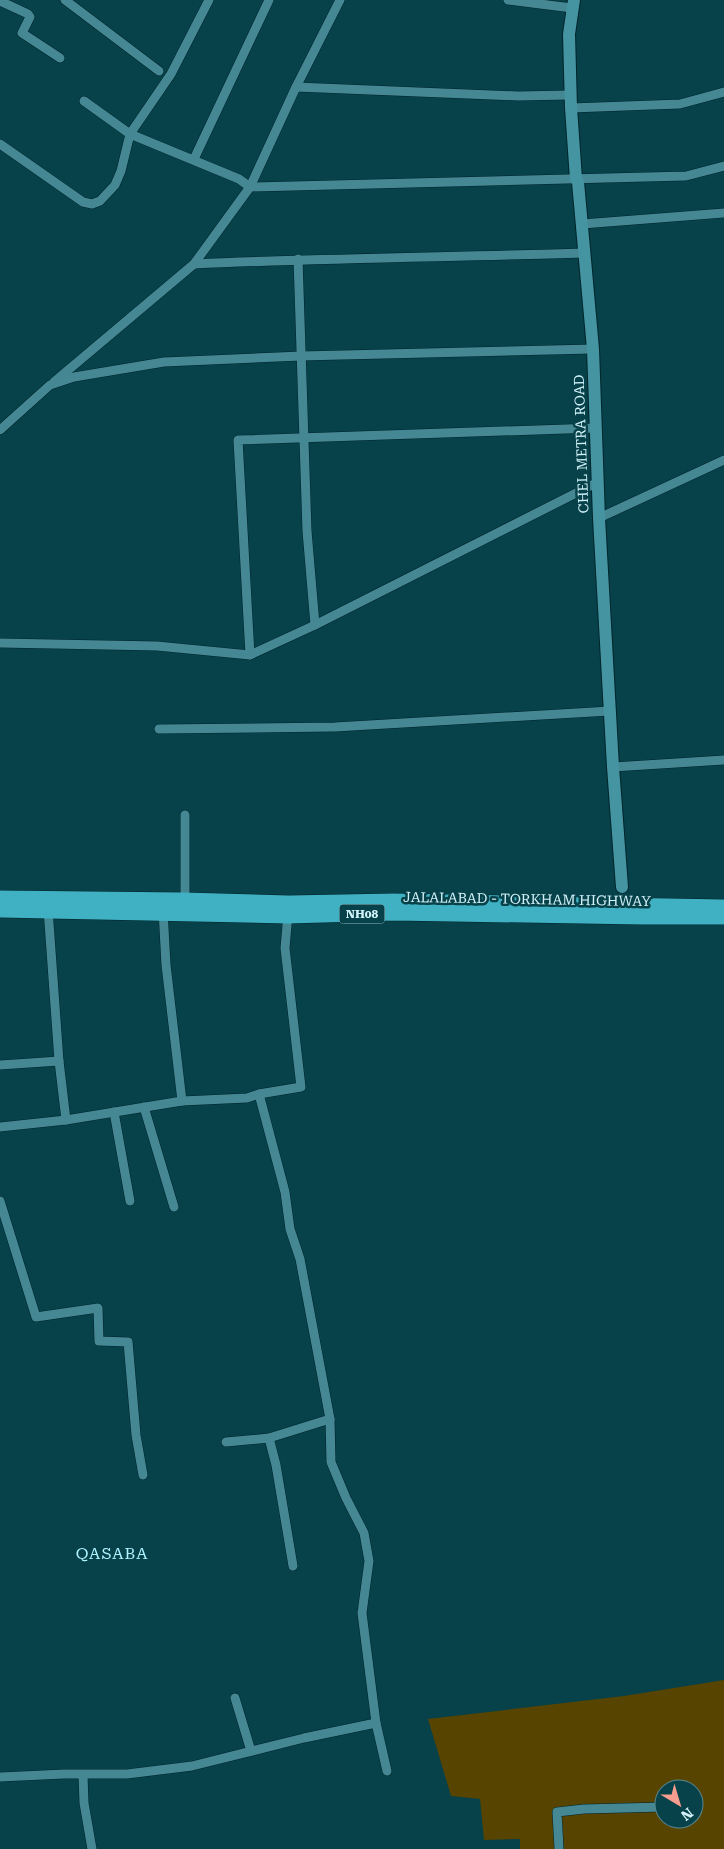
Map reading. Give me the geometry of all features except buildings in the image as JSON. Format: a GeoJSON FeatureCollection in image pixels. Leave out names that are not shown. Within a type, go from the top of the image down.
{"type":"FeatureCollection","features":[{"type":"Feature","properties":{"kind":"highway","name":"JALALABAD - TORKHAM HIGHWAY"},"geometry":{"type":"LineString","coordinates":[[0,898],[20,898],[50,904]]}},
{"type":"Feature","properties":{"kind":"highway","name":"JALALABAD - TORKHAM HIGHWAY"},"geometry":{"type":"LineString","coordinates":[[0,909],[20,898]]}},
{"type":"Feature","properties":{"kind":"highway","name":"JALALABAD - TORKHAM HIGHWAY"},"geometry":{"type":"LineString","coordinates":[[164,906],[185,900],[288,910],[393,901],[724,907]]}},
{"type":"Feature","properties":{"kind":"highway","name":"JALALABAD - TORKHAM HIGHWAY"},"geometry":{"type":"LineString","coordinates":[[0,909],[50,904],[394,913],[724,917]]}},
{"type":"Feature","properties":{"kind":"street"},"geometry":{"type":"LineString","coordinates":[[65,0],[159,71]]}},
{"type":"Feature","properties":{"kind":"street"},"geometry":{"type":"LineString","coordinates":[[0,144],[83,202],[92,204],[100,201],[115,185],[121,171],[130,134],[171,74],[209,0]]}},
{"type":"Feature","properties":{"kind":"street"},"geometry":{"type":"LineString","coordinates":[[194,159],[269,0]]}},
{"type":"Feature","properties":{"kind":"street"},"geometry":{"type":"LineString","coordinates":[[0,430],[50,385],[194,264],[250,187],[340,0]]}},
{"type":"Feature","properties":{"kind":"street"},"geometry":{"type":"LineString","coordinates":[[508,0],[573,4]]}},
{"type":"Feature","properties":{"kind":"street"},"geometry":{"type":"LineString","coordinates":[[0,1],[28,14],[30,17],[22,33],[60,58]]}},
{"type":"Feature","properties":{"kind":"street","name":"CHEL METRA ROAD"},"geometry":{"type":"LineString","coordinates":[[573,4],[569,34],[570,95],[576,179],[578,182],[593,349],[599,518],[613,767],[622,887]]}},
{"type":"Feature","properties":{"kind":"street"},"geometry":{"type":"LineString","coordinates":[[296,88],[518,96],[570,95]]}},
{"type":"Feature","properties":{"kind":"street"},"geometry":{"type":"LineString","coordinates":[[571,108],[680,104],[724,92]]}},
{"type":"Feature","properties":{"kind":"street"},"geometry":{"type":"LineString","coordinates":[[84,101],[130,134],[240,179],[250,187],[686,176],[724,166]]}},
{"type":"Feature","properties":{"kind":"street"},"geometry":{"type":"LineString","coordinates":[[582,224],[724,213]]}},
{"type":"Feature","properties":{"kind":"street"},"geometry":{"type":"LineString","coordinates":[[194,264],[298,259],[369,260],[584,253]]}},
{"type":"Feature","properties":{"kind":"street"},"geometry":{"type":"LineString","coordinates":[[298,259],[307,531],[315,625]]}},
{"type":"Feature","properties":{"kind":"street"},"geometry":{"type":"LineString","coordinates":[[50,385],[74,377],[164,362],[301,356],[593,349]]}},
{"type":"Feature","properties":{"kind":"street"},"geometry":{"type":"LineString","coordinates":[[250,655],[238,440],[595,428]]}},
{"type":"Feature","properties":{"kind":"street"},"geometry":{"type":"LineString","coordinates":[[599,518],[724,460]]}},
{"type":"Feature","properties":{"kind":"street"},"geometry":{"type":"LineString","coordinates":[[0,643],[157,646],[250,655],[315,625],[598,482]]}},
{"type":"Feature","properties":{"kind":"street"},"geometry":{"type":"LineString","coordinates":[[159,729],[335,727],[610,711]]}},
{"type":"Feature","properties":{"kind":"street"},"geometry":{"type":"LineString","coordinates":[[613,767],[724,760]]}},
{"type":"Feature","properties":{"kind":"street"},"geometry":{"type":"LineString","coordinates":[[185,816],[185,900]]}},
{"type":"Feature","properties":{"kind":"street"},"geometry":{"type":"LineString","coordinates":[[606,904],[615,898],[622,887],[640,906]]}},
{"type":"Feature","properties":{"kind":"street"},"geometry":{"type":"LineString","coordinates":[[50,904],[59,1061],[66,1120]]}},
{"type":"Feature","properties":{"kind":"street"},"geometry":{"type":"LineString","coordinates":[[164,906],[182,1101]]}},
{"type":"Feature","properties":{"kind":"street"},"geometry":{"type":"LineString","coordinates":[[0,1127],[66,1120],[182,1101],[247,1098],[259,1094],[301,1087],[285,948],[288,910]]}},
{"type":"Feature","properties":{"kind":"street"},"geometry":{"type":"LineString","coordinates":[[0,1066],[59,1061]]}},
{"type":"Feature","properties":{"kind":"street"},"geometry":{"type":"LineString","coordinates":[[259,1094],[285,1192],[290,1229],[300,1259],[330,1418],[331,1462],[346,1498],[364,1533],[369,1561],[362,1613],[376,1723],[388,1771]]}},
{"type":"Feature","properties":{"kind":"street"},"geometry":{"type":"LineString","coordinates":[[144,1107],[174,1206]]}},
{"type":"Feature","properties":{"kind":"street"},"geometry":{"type":"LineString","coordinates":[[114,1112],[130,1201]]}},
{"type":"Feature","properties":{"kind":"street"},"geometry":{"type":"LineString","coordinates":[[0,1201],[36,1317],[98,1308],[100,1341],[128,1342],[136,1435],[143,1476]]}},
{"type":"Feature","properties":{"kind":"street"},"geometry":{"type":"LineString","coordinates":[[226,1442],[269,1438],[330,1418]]}},
{"type":"Feature","properties":{"kind":"street"},"geometry":{"type":"LineString","coordinates":[[269,1438],[276,1465],[293,1566]]}},
{"type":"Feature","properties":{"kind":"street"},"geometry":{"type":"LineString","coordinates":[[235,1698],[251,1751]]}},
{"type":"Feature","properties":{"kind":"street"},"geometry":{"type":"LineString","coordinates":[[0,1777],[126,1774],[192,1766],[376,1723]]}},
{"type":"Feature","properties":{"kind":"street"},"geometry":{"type":"LineString","coordinates":[[83,1775],[84,1803],[92,1849]]}},
{"type":"Feature","properties":{"kind":"street"},"geometry":{"type":"LineString","coordinates":[[559,1849],[558,1812],[584,1809],[654,1807]]}},
{"type":"Feature","properties":{"kind":"shaded area"},"geometry":{"type":"Polygon","coordinates":[[[724,1680],[724,1849],[520,1849],[520,1839],[484,1840],[480,1799],[451,1796],[428,1719],[624,1696],[724,1680]]]}},
{"type":"Feature","properties":{"kind":"district","name":"QASABA"},"geometry":{"type":"Point","coordinates":[112,1553]}}]}
